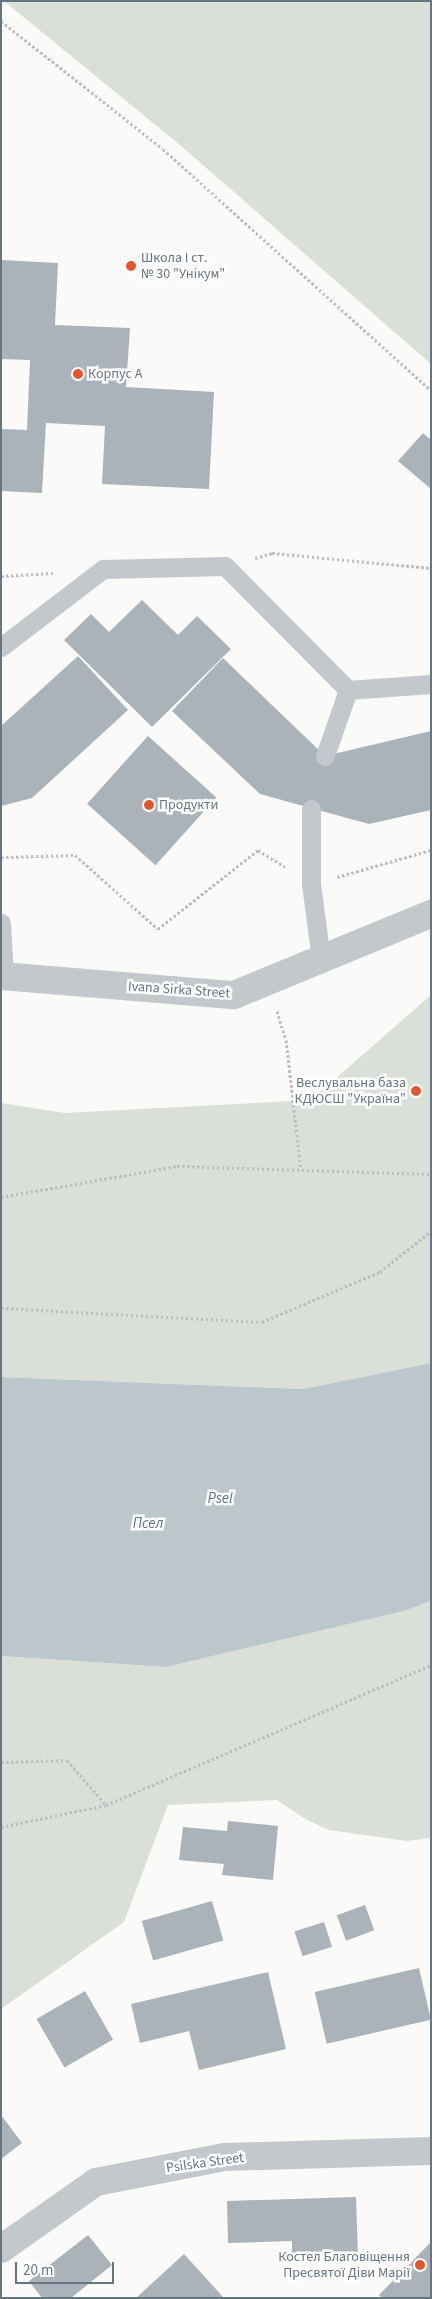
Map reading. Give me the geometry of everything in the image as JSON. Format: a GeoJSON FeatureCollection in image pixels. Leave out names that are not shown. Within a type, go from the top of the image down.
{"type":"FeatureCollection","features":[{"type":"Feature","properties":{"kind":"street","name":"Ivana Sirka Street"},"geometry":{"type":"LineString","coordinates":[[3,976],[234,995],[431,914]]}},
{"type":"Feature","properties":{"kind":"street","name":"Psilska Street"},"geometry":{"type":"LineString","coordinates":[[1,2249],[96,2182],[226,2157],[431,2151]]}},
{"type":"Feature","properties":{"kind":"lane"},"geometry":{"type":"LineString","coordinates":[[1,647],[103,569],[225,566],[348,690],[431,684]]}},
{"type":"Feature","properties":{"kind":"lane"},"geometry":{"type":"LineString","coordinates":[[325,756],[348,690]]}},
{"type":"Feature","properties":{"kind":"lane"},"geometry":{"type":"LineString","coordinates":[[311,808],[311,884],[321,959]]}},
{"type":"Feature","properties":{"kind":"lane"},"geometry":{"type":"LineString","coordinates":[[1,923],[3,976]]}},
{"type":"Feature","properties":{"kind":"path"},"geometry":{"type":"LineString","coordinates":[[1,21],[163,149],[431,390]]}},
{"type":"Feature","properties":{"kind":"path"},"geometry":{"type":"LineString","coordinates":[[225,566],[272,553],[431,568]]}},
{"type":"Feature","properties":{"kind":"path"},"geometry":{"type":"LineString","coordinates":[[1,857],[75,855],[158,929],[258,850],[311,884],[431,850]]}},
{"type":"Feature","properties":{"kind":"path"},"geometry":{"type":"LineString","coordinates":[[286,1040],[301,1170]]}},
{"type":"Feature","properties":{"kind":"path"},"geometry":{"type":"LineString","coordinates":[[1,1197],[177,1166],[431,1174]]}},
{"type":"Feature","properties":{"kind":"path"},"geometry":{"type":"LineString","coordinates":[[1,1308],[262,1322],[380,1272],[431,1231]]}},
{"type":"Feature","properties":{"kind":"path"},"geometry":{"type":"LineString","coordinates":[[1,1827],[106,1806],[431,1665]]}},
{"type":"Feature","properties":{"kind":"path"},"geometry":{"type":"LineString","coordinates":[[1,1762],[67,1760],[106,1806]]}},
{"type":"Feature","properties":{"kind":"shaded area"},"geometry":{"type":"Polygon","coordinates":[[[4,1],[431,1],[431,364],[180,145],[4,1]]]}},
{"type":"Feature","properties":{"kind":"shaded area"},"geometry":{"type":"Polygon","coordinates":[[[431,995],[431,1363],[303,1389],[1,1377],[1,1103],[65,1113],[311,1100],[431,995]]]}},
{"type":"Feature","properties":{"kind":"shaded area"},"geometry":{"type":"Polygon","coordinates":[[[431,1601],[431,1838],[407,1841],[329,1830],[307,1820],[277,1800],[168,1805],[124,1922],[1,2009],[1,1656],[166,1667],[404,1611],[431,1601]]]}},
{"type":"Feature","properties":{"kind":"water","name":"Псел"},"geometry":{"type":"Polygon","coordinates":[[[431,1363],[431,1601],[404,1611],[166,1667],[1,1656],[1,1377],[303,1389],[431,1363]]]}},
{"type":"Feature","properties":{"kind":"building","name":"Корпус А"},"geometry":{"type":"Polygon","coordinates":[[[1,260],[58,263],[55,325],[130,328],[126,387],[214,392],[209,489],[102,484],[105,426],[46,423],[42,493],[1,491],[1,429],[27,430],[30,360],[1,359],[1,260]]]}},
{"type":"Feature","properties":{"kind":"building"},"geometry":{"type":"Polygon","coordinates":[[[423,433],[431,440],[431,489],[398,461],[423,433]]]}},
{"type":"Feature","properties":{"kind":"building"},"geometry":{"type":"Polygon","coordinates":[[[142,600],[178,635],[197,616],[231,649],[152,727],[64,640],[91,614],[109,632],[142,600]]]}},
{"type":"Feature","properties":{"kind":"building"},"geometry":{"type":"Polygon","coordinates":[[[78,656],[128,710],[32,798],[1,806],[1,726],[78,656]]]}},
{"type":"Feature","properties":{"kind":"building"},"geometry":{"type":"Polygon","coordinates":[[[223,658],[325,756],[431,731],[431,810],[369,824],[260,794],[172,711],[223,658]]]}},
{"type":"Feature","properties":{"kind":"building"},"geometry":{"type":"Polygon","coordinates":[[[148,736],[216,798],[155,865],[87,804],[148,736]]]}},
{"type":"Feature","properties":{"kind":"building"},"geometry":{"type":"Polygon","coordinates":[[[228,1821],[278,1826],[273,1880],[222,1875],[224,1864],[179,1860],[183,1827],[227,1831],[228,1821]]]}},
{"type":"Feature","properties":{"kind":"building"},"geometry":{"type":"Polygon","coordinates":[[[212,1901],[223,1940],[153,1961],[142,1921],[212,1901]]]}},
{"type":"Feature","properties":{"kind":"building"},"geometry":{"type":"Polygon","coordinates":[[[365,1905],[374,1930],[346,1941],[337,1915],[365,1905]]]}},
{"type":"Feature","properties":{"kind":"building"},"geometry":{"type":"Polygon","coordinates":[[[324,1922],[332,1947],[303,1956],[295,1932],[324,1922]]]}},
{"type":"Feature","properties":{"kind":"building"},"geometry":{"type":"Polygon","coordinates":[[[419,1968],[431,2020],[327,2044],[315,1992],[419,1968]]]}},
{"type":"Feature","properties":{"kind":"building"},"geometry":{"type":"Polygon","coordinates":[[[268,1972],[286,2049],[199,2070],[189,2031],[140,2043],[131,2004],[268,1972]]]}},
{"type":"Feature","properties":{"kind":"building"},"geometry":{"type":"Polygon","coordinates":[[[85,1991],[113,2039],[65,2067],[37,2019],[85,1991]]]}},
{"type":"Feature","properties":{"kind":"building"},"geometry":{"type":"Polygon","coordinates":[[[1,2115],[22,2143],[1,2159],[1,2115]]]}},
{"type":"Feature","properties":{"kind":"building"},"geometry":{"type":"Polygon","coordinates":[[[356,2197],[358,2256],[292,2258],[292,2241],[228,2243],[227,2201],[356,2197]]]}},
{"type":"Feature","properties":{"kind":"building"},"geometry":{"type":"Polygon","coordinates":[[[88,2235],[112,2265],[71,2298],[42,2298],[29,2281],[88,2235]]]}},
{"type":"Feature","properties":{"kind":"building","name":"Костел Благовіщення Пресвятої Діви Марії"},"geometry":{"type":"Polygon","coordinates":[[[431,2242],[431,2298],[382,2298],[379,2295],[431,2242]]]}},
{"type":"Feature","properties":{"kind":"building"},"geometry":{"type":"Polygon","coordinates":[[[184,2254],[224,2298],[136,2298],[184,2254]]]}},
{"type":"Feature","properties":{"kind":"place","name":"Школа І ст. № 30 \"Унікум\""},"geometry":{"type":"Point","coordinates":[131,266]}},
{"type":"Feature","properties":{"kind":"place","name":"Корпус А"},"geometry":{"type":"Point","coordinates":[78,374]}},
{"type":"Feature","properties":{"kind":"place","name":"Продукти"},"geometry":{"type":"Point","coordinates":[149,805]}},
{"type":"Feature","properties":{"kind":"place","name":"Веслувальна база КДЮСШ \"Україна\""},"geometry":{"type":"Point","coordinates":[416,1091]}},
{"type":"Feature","properties":{"kind":"place","name":"Костел Благовіщення Пресвятої Діви Марії"},"geometry":{"type":"Point","coordinates":[420,2265]}},
{"type":"Feature","properties":{"kind":"water label","name":"Psel"},"geometry":{"type":"Point","coordinates":[220,1499]}}]}
